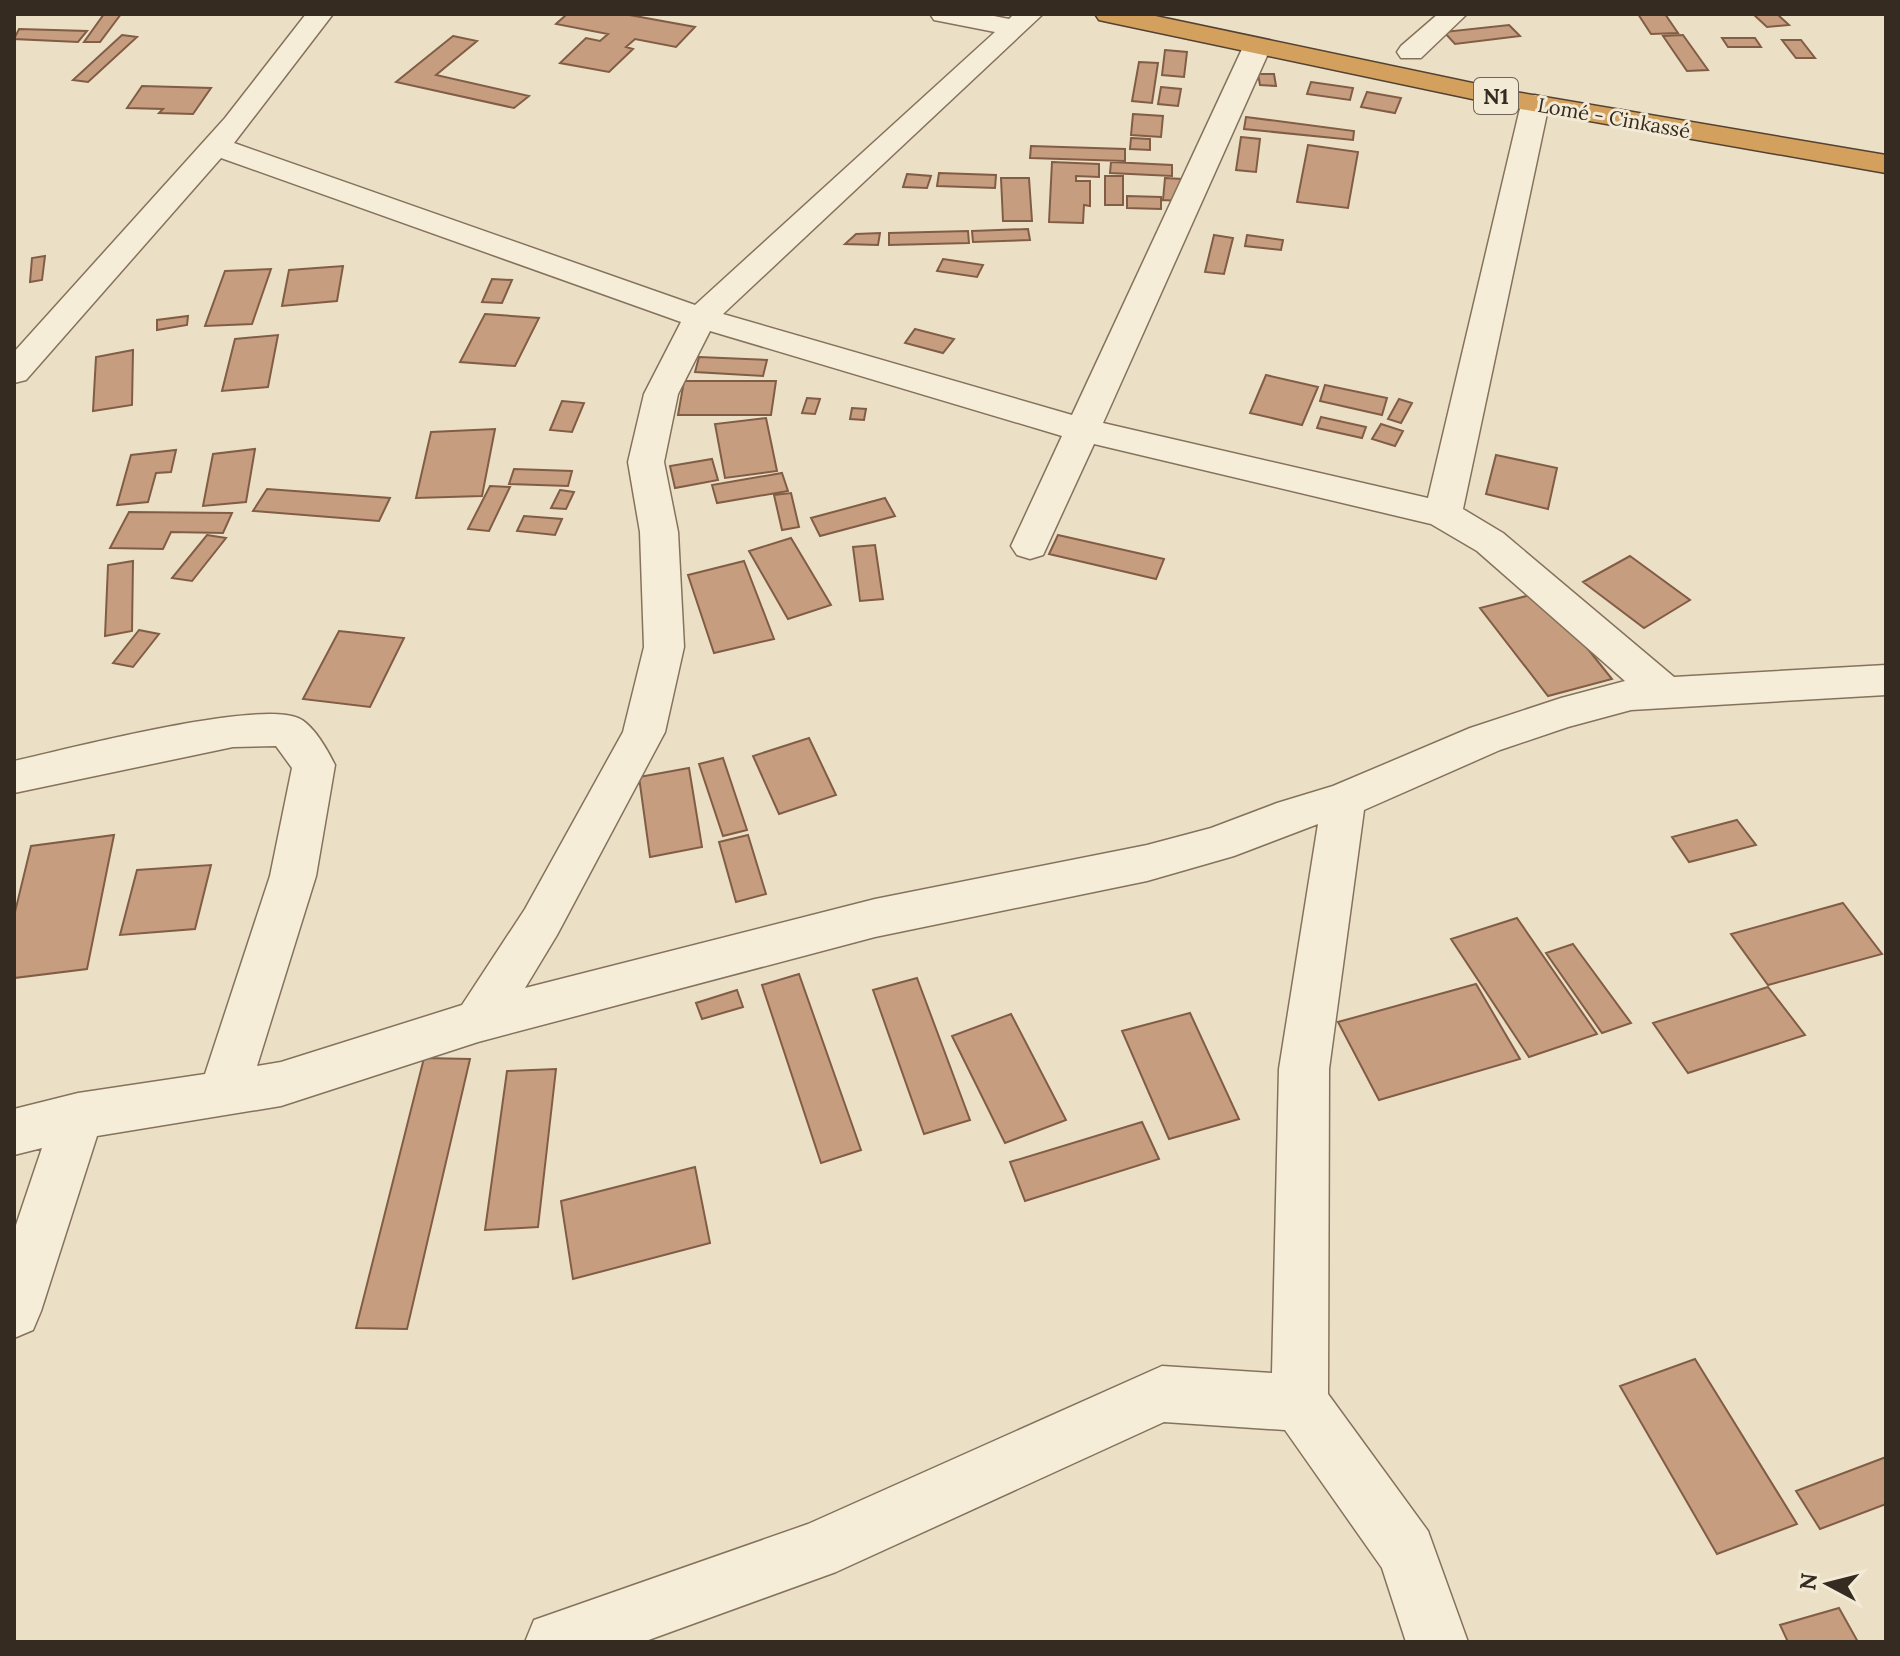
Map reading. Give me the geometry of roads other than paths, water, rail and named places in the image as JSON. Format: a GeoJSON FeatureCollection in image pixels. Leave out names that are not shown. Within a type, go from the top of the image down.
{"type":"FeatureCollection","features":[{"type":"Feature","properties":{"kind":"highway","name":"Lomé - Cinkassé"},"geometry":{"type":"LineString","coordinates":[[1108,14],[1535,104],[1650,106]]}},
{"type":"Feature","properties":{"kind":"highway","name":"Lomé - Cinkassé"},"geometry":{"type":"LineString","coordinates":[[1225,14],[1531,77],[1886,164]]}},
{"type":"Feature","properties":{"kind":"street"},"geometry":{"type":"LineString","coordinates":[[14,373],[215,146],[320,14]]}},
{"type":"Feature","properties":{"kind":"street"},"geometry":{"type":"LineString","coordinates":[[943,14],[1023,21]]}},
{"type":"Feature","properties":{"kind":"street"},"geometry":{"type":"LineString","coordinates":[[1411,52],[1454,14]]}},
{"type":"Feature","properties":{"kind":"street"},"geometry":{"type":"LineString","coordinates":[[478,1021],[541,922],[644,732],[664,647],[659,532],[646,462],[661,394],[700,318],[1023,21]]}},
{"type":"Feature","properties":{"kind":"street"},"geometry":{"type":"LineString","coordinates":[[1030,546],[1257,47]]}},
{"type":"Feature","properties":{"kind":"street"},"geometry":{"type":"LineString","coordinates":[[1443,514],[1535,104]]}},
{"type":"Feature","properties":{"kind":"street"},"geometry":{"type":"LineString","coordinates":[[215,146],[700,318],[1083,430],[1443,514],[1490,542],[1664,692]]}},
{"type":"Feature","properties":{"kind":"street"},"geometry":{"type":"LineString","coordinates":[[14,1132],[78,1116],[281,1084],[478,1021],[875,918],[1147,863],[1218,844],[1292,815],[1344,800],[1485,739],[1561,713],[1631,695],[1886,680]]}},
{"type":"Feature","properties":{"kind":"street"},"geometry":{"type":"LineString","coordinates":[[14,777],[233,731],[287,730],[314,765],[293,876],[224,1091]]}},
{"type":"Feature","properties":{"kind":"street"},"geometry":{"type":"LineString","coordinates":[[1344,800],[1304,1069],[1300,1403],[1407,1552],[1437,1642]]}},
{"type":"Feature","properties":{"kind":"street"},"geometry":{"type":"LineString","coordinates":[[14,1311],[78,1116]]}},
{"type":"Feature","properties":{"kind":"street"},"geometry":{"type":"LineString","coordinates":[[556,1642],[815,1551],[1162,1394],[1300,1403]]}}]}
